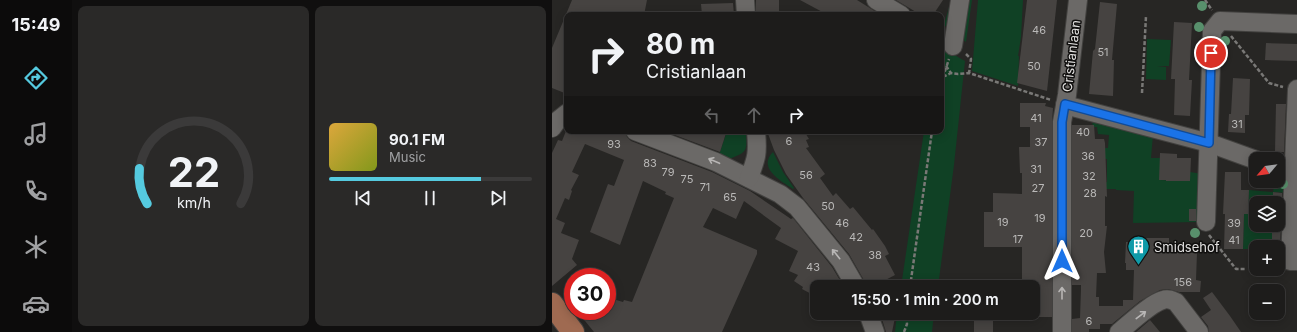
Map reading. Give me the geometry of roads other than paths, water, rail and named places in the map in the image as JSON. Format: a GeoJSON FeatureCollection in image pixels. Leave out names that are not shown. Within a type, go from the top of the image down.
{"type":"FeatureCollection","features":[{"type":"Feature","properties":{"kind":"main road"},"geometry":{"type":"LineString","coordinates":[[552,304],[573,332]]}},
{"type":"Feature","properties":{"kind":"street"},"geometry":{"type":"LineString","coordinates":[[745,0],[746,12]]}},
{"type":"Feature","properties":{"kind":"street"},"geometry":{"type":"LineString","coordinates":[[876,0],[896,12]]}},
{"type":"Feature","properties":{"kind":"street"},"geometry":{"type":"LineString","coordinates":[[952,45],[960,0]]}},
{"type":"Feature","properties":{"kind":"street","name":"Cristianlaan"},"geometry":{"type":"LineString","coordinates":[[1078,0],[1065,104],[1209,143],[1249,157]]}},
{"type":"Feature","properties":{"kind":"street"},"geometry":{"type":"LineString","coordinates":[[1206,222],[1212,31],[1220,22],[1297,24]]}},
{"type":"Feature","properties":{"kind":"street"},"geometry":{"type":"LineString","coordinates":[[1297,89],[1289,172],[1290,261],[1297,261]]}},
{"type":"Feature","properties":{"kind":"street"},"geometry":{"type":"LineString","coordinates":[[1062,332],[1062,122],[1065,104]]}},
{"type":"Feature","properties":{"kind":"street"},"geometry":{"type":"LineString","coordinates":[[552,128],[557,120],[564,115]]}},
{"type":"Feature","properties":{"kind":"street"},"geometry":{"type":"LineString","coordinates":[[643,134],[716,162],[780,194],[797,207],[841,261],[852,280]]}},
{"type":"Feature","properties":{"kind":"street"},"geometry":{"type":"LineString","coordinates":[[749,178],[757,159],[756,134]]}},
{"type":"Feature","properties":{"kind":"street"},"geometry":{"type":"LineString","coordinates":[[1119,332],[1156,303],[1164,299],[1171,299],[1176,302],[1199,332]]}},
{"type":"Feature","properties":{"kind":"street"},"geometry":{"type":"LineString","coordinates":[[871,320],[875,332]]}},
{"type":"Feature","properties":{"kind":"place","name":"Smidsehof"},"geometry":{"type":"Point","coordinates":[1139,266]}}]}
